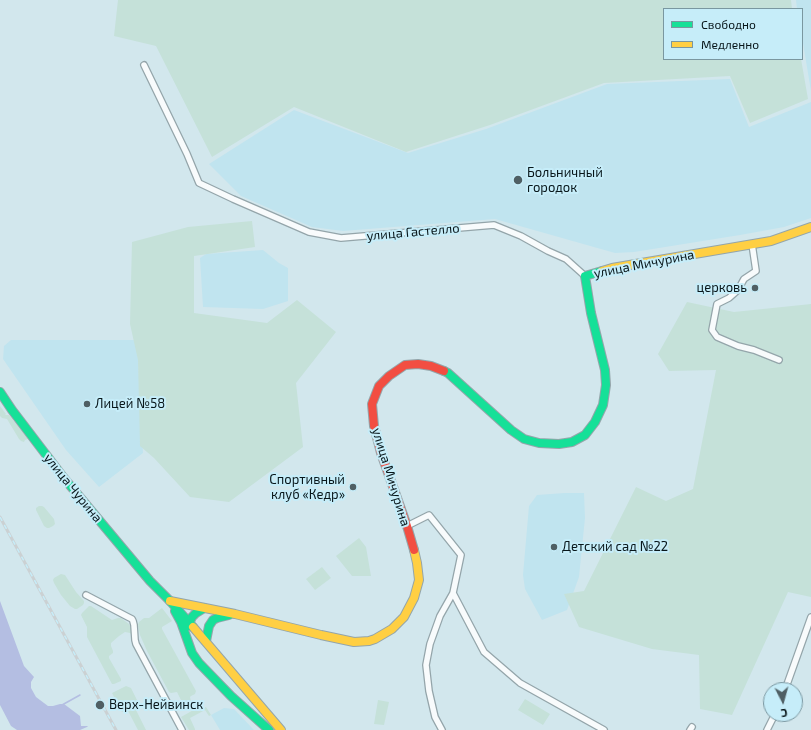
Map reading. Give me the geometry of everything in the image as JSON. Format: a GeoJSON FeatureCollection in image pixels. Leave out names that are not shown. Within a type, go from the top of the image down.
{"type":"FeatureCollection","features":[{"type":"Feature","properties":{"kind":"street","name":"улица Гастелло"},"geometry":{"type":"LineString","coordinates":[[144,65],[187,154],[199,183],[309,232],[341,238],[494,225],[521,236],[566,259],[585,276]]}},
{"type":"Feature","properties":{"kind":"street","name":"улица Мичурина"},"geometry":{"type":"LineString","coordinates":[[170,601],[235,614],[354,642],[375,639],[392,629],[404,617],[414,598],[419,580],[417,563],[407,526],[381,453],[374,426],[372,404],[379,386],[389,376],[406,365],[418,364],[431,366],[448,373],[511,430],[524,439],[548,444],[572,442],[585,435],[595,422],[603,405],[606,385],[605,370],[591,313],[585,276],[612,268],[771,241],[811,227]]}},
{"type":"Feature","properties":{"kind":"street"},"geometry":{"type":"LineString","coordinates":[[752,244],[756,271],[744,279],[738,290],[729,298],[717,304],[712,330],[717,337],[779,360]]}},
{"type":"Feature","properties":{"kind":"street","name":"улица Чурина"},"geometry":{"type":"LineString","coordinates":[[0,392],[63,477],[150,581],[170,601]]}},
{"type":"Feature","properties":{"kind":"street"},"geometry":{"type":"LineString","coordinates":[[407,526],[429,515],[461,555],[452,593],[440,616],[430,644],[426,665],[429,691],[435,717],[442,730]]}},
{"type":"Feature","properties":{"kind":"street"},"geometry":{"type":"LineString","coordinates":[[452,593],[484,652],[520,683],[604,730]]}},
{"type":"Feature","properties":{"kind":"street"},"geometry":{"type":"LineString","coordinates":[[86,595],[132,619],[136,644],[182,730]]}},
{"type":"Feature","properties":{"kind":"street"},"geometry":{"type":"LineString","coordinates":[[170,601],[246,687],[278,729]]}},
{"type":"Feature","properties":{"kind":"street"},"geometry":{"type":"LineString","coordinates":[[170,601],[181,622],[192,653],[235,700],[268,730]]}},
{"type":"Feature","properties":{"kind":"street"},"geometry":{"type":"LineString","coordinates":[[186,638],[189,622],[196,613],[204,608]]}},
{"type":"Feature","properties":{"kind":"street"},"geometry":{"type":"LineString","coordinates":[[206,641],[208,630],[213,620],[235,614]]}},
{"type":"Feature","properties":{"kind":"street"},"geometry":{"type":"LineString","coordinates":[[788,682],[811,617]]}},
{"type":"Feature","properties":{"kind":"shaded area"},"geometry":{"type":"Polygon","coordinates":[[[796,0],[811,0],[811,91],[803,43],[803,8],[797,8],[796,0]]]}},
{"type":"Feature","properties":{"kind":"shaded area","name":"Больничный городок"},"geometry":{"type":"Polygon","coordinates":[[[730,79],[749,127],[811,102],[811,218],[784,227],[740,235],[634,252],[615,253],[495,219],[343,231],[312,227],[241,196],[209,164],[294,110],[408,153],[486,129],[607,84],[730,79]]]}},
{"type":"Feature","properties":{"kind":"shaded area"},"geometry":{"type":"Polygon","coordinates":[[[263,250],[279,263],[288,268],[288,301],[263,309],[203,307],[200,258],[206,254],[263,250]]]}},
{"type":"Feature","properties":{"kind":"shaded area","name":"Лицей №58"},"geometry":{"type":"Polygon","coordinates":[[[11,340],[137,340],[143,453],[99,487],[66,450],[3,359],[4,346],[11,340]]]}},
{"type":"Feature","properties":{"kind":"shaded area","name":"Детский сад №22"},"geometry":{"type":"Polygon","coordinates":[[[584,493],[585,518],[579,577],[567,610],[542,620],[525,589],[523,575],[529,506],[537,495],[584,493]]]}},
{"type":"Feature","properties":{"kind":"shaded area"},"geometry":{"type":"Polygon","coordinates":[[[0,601],[24,666],[34,677],[31,682],[31,688],[36,697],[48,706],[64,704],[80,716],[81,726],[88,726],[87,727],[80,730],[17,730],[11,726],[0,705],[0,601]]]}},
{"type":"Feature","properties":{"kind":"shaded area"},"geometry":{"type":"Polygon","coordinates":[[[224,708],[234,709],[254,730],[220,730],[211,715],[224,708]]]}},
{"type":"Feature","properties":{"kind":"green space"},"geometry":{"type":"Polygon","coordinates":[[[118,0],[791,0],[792,8],[663,8],[663,60],[801,60],[808,99],[750,123],[730,76],[604,83],[490,125],[406,152],[294,107],[212,157],[156,46],[114,36],[118,0]]]}},
{"type":"Feature","properties":{"kind":"green space"},"geometry":{"type":"Polygon","coordinates":[[[252,221],[255,247],[194,256],[194,313],[267,323],[297,300],[336,332],[296,383],[303,447],[229,502],[190,497],[154,458],[140,446],[138,360],[130,324],[132,242],[188,227],[252,221]]]}},
{"type":"Feature","properties":{"kind":"green space"},"geometry":{"type":"Polygon","coordinates":[[[687,302],[734,312],[811,304],[811,597],[788,592],[732,715],[700,709],[699,655],[652,649],[579,627],[564,594],[584,591],[636,487],[666,501],[693,489],[716,370],[669,371],[658,354],[687,302]]]}},
{"type":"Feature","properties":{"kind":"green space"},"geometry":{"type":"Polygon","coordinates":[[[0,406],[6,414],[5,415],[9,415],[28,439],[24,442],[19,439],[7,419],[0,416],[0,406]]]}},
{"type":"Feature","properties":{"kind":"green space"},"geometry":{"type":"Polygon","coordinates":[[[39,506],[44,507],[54,519],[55,524],[53,526],[47,528],[44,526],[36,510],[39,506]]]}},
{"type":"Feature","properties":{"kind":"green space"},"geometry":{"type":"Polygon","coordinates":[[[359,538],[366,547],[371,576],[352,576],[336,556],[359,538]]]}},
{"type":"Feature","properties":{"kind":"green space"},"geometry":{"type":"Polygon","coordinates":[[[322,567],[331,578],[315,590],[306,579],[322,567]]]}},
{"type":"Feature","properties":{"kind":"green space"},"geometry":{"type":"Polygon","coordinates":[[[61,574],[65,575],[84,601],[83,605],[77,609],[70,606],[54,583],[54,578],[61,574]]]}},
{"type":"Feature","properties":{"kind":"green space"},"geometry":{"type":"Polygon","coordinates":[[[89,606],[112,620],[121,618],[129,624],[131,628],[132,636],[130,633],[125,632],[111,643],[113,653],[109,656],[109,658],[121,679],[121,681],[114,684],[112,684],[87,637],[87,627],[81,615],[89,606]]]}},
{"type":"Feature","properties":{"kind":"green space"},"geometry":{"type":"Polygon","coordinates":[[[162,608],[172,621],[162,627],[162,629],[196,691],[195,694],[190,697],[191,702],[186,705],[182,702],[177,692],[169,692],[140,635],[138,625],[139,622],[144,618],[149,618],[162,608]]]}},
{"type":"Feature","properties":{"kind":"green space"},"geometry":{"type":"Polygon","coordinates":[[[126,686],[131,688],[137,700],[136,710],[146,730],[138,730],[127,709],[122,712],[112,693],[126,686]]]}},
{"type":"Feature","properties":{"kind":"green space"},"geometry":{"type":"Polygon","coordinates":[[[525,699],[550,714],[543,725],[518,710],[525,699]]]}},
{"type":"Feature","properties":{"kind":"green space"},"geometry":{"type":"Polygon","coordinates":[[[378,700],[389,702],[384,725],[374,724],[378,700]]]}},
{"type":"Feature","properties":{"kind":"green space"},"geometry":{"type":"Polygon","coordinates":[[[206,707],[211,715],[209,716],[205,710],[190,718],[195,730],[189,730],[181,717],[197,708],[199,711],[206,707]]]}},
{"type":"Feature","properties":{"kind":"waterway"},"geometry":{"type":"LineString","coordinates":[[62,705],[80,695]]}},
{"type":"Feature","properties":{"kind":"railway"},"geometry":{"type":"LineString","coordinates":[[0,517],[116,730]]}},
{"type":"Feature","properties":{"kind":"traffic: fast"},"geometry":{"type":"LineString","coordinates":[[444,371],[511,430],[524,439],[539,443],[559,444],[572,442],[585,435],[595,422],[603,405],[606,385],[605,370],[591,313],[585,276],[602,271]]}},
{"type":"Feature","properties":{"kind":"traffic: fast"},"geometry":{"type":"LineString","coordinates":[[0,392],[63,477],[150,581],[193,627]]}},
{"type":"Feature","properties":{"kind":"traffic: fast"},"geometry":{"type":"LineString","coordinates":[[188,626],[192,617],[204,608]]}},
{"type":"Feature","properties":{"kind":"traffic: fast"},"geometry":{"type":"LineString","coordinates":[[175,611],[181,622],[192,653],[199,663],[231,696],[269,730]]}},
{"type":"Feature","properties":{"kind":"traffic: fast"},"geometry":{"type":"LineString","coordinates":[[206,641],[209,626],[213,620],[229,615]]}},
{"type":"Feature","properties":{"kind":"traffic: slow"},"geometry":{"type":"LineString","coordinates":[[602,271],[612,268],[771,241],[811,227]]}},
{"type":"Feature","properties":{"kind":"traffic: slow"},"geometry":{"type":"LineString","coordinates":[[170,601],[235,614],[354,642],[369,641],[392,629],[404,617],[414,598],[419,580],[414,550]]}},
{"type":"Feature","properties":{"kind":"traffic: slow"},"geometry":{"type":"LineString","coordinates":[[193,627],[281,730]]}},
{"type":"Feature","properties":{"kind":"traffic: jam"},"geometry":{"type":"LineString","coordinates":[[414,550],[381,453],[374,426],[372,404],[379,386],[389,376],[405,365],[418,364],[431,366],[444,371]]}},
{"type":"Feature","properties":{"kind":"place","name":"Больничный городок"},"geometry":{"type":"Point","coordinates":[518,180]}},
{"type":"Feature","properties":{"kind":"place","name":"церковь"},"geometry":{"type":"Point","coordinates":[755,288]}},
{"type":"Feature","properties":{"kind":"place","name":"Лицей №58"},"geometry":{"type":"Point","coordinates":[87,404]}},
{"type":"Feature","properties":{"kind":"place","name":"Спортивный клуб «Кедр»"},"geometry":{"type":"Point","coordinates":[353,487]}},
{"type":"Feature","properties":{"kind":"place","name":"Детский сад №22"},"geometry":{"type":"Point","coordinates":[554,547]}},
{"type":"Feature","properties":{"kind":"place","name":"Верх-Нейвинск"},"geometry":{"type":"Point","coordinates":[100,705]}}]}
